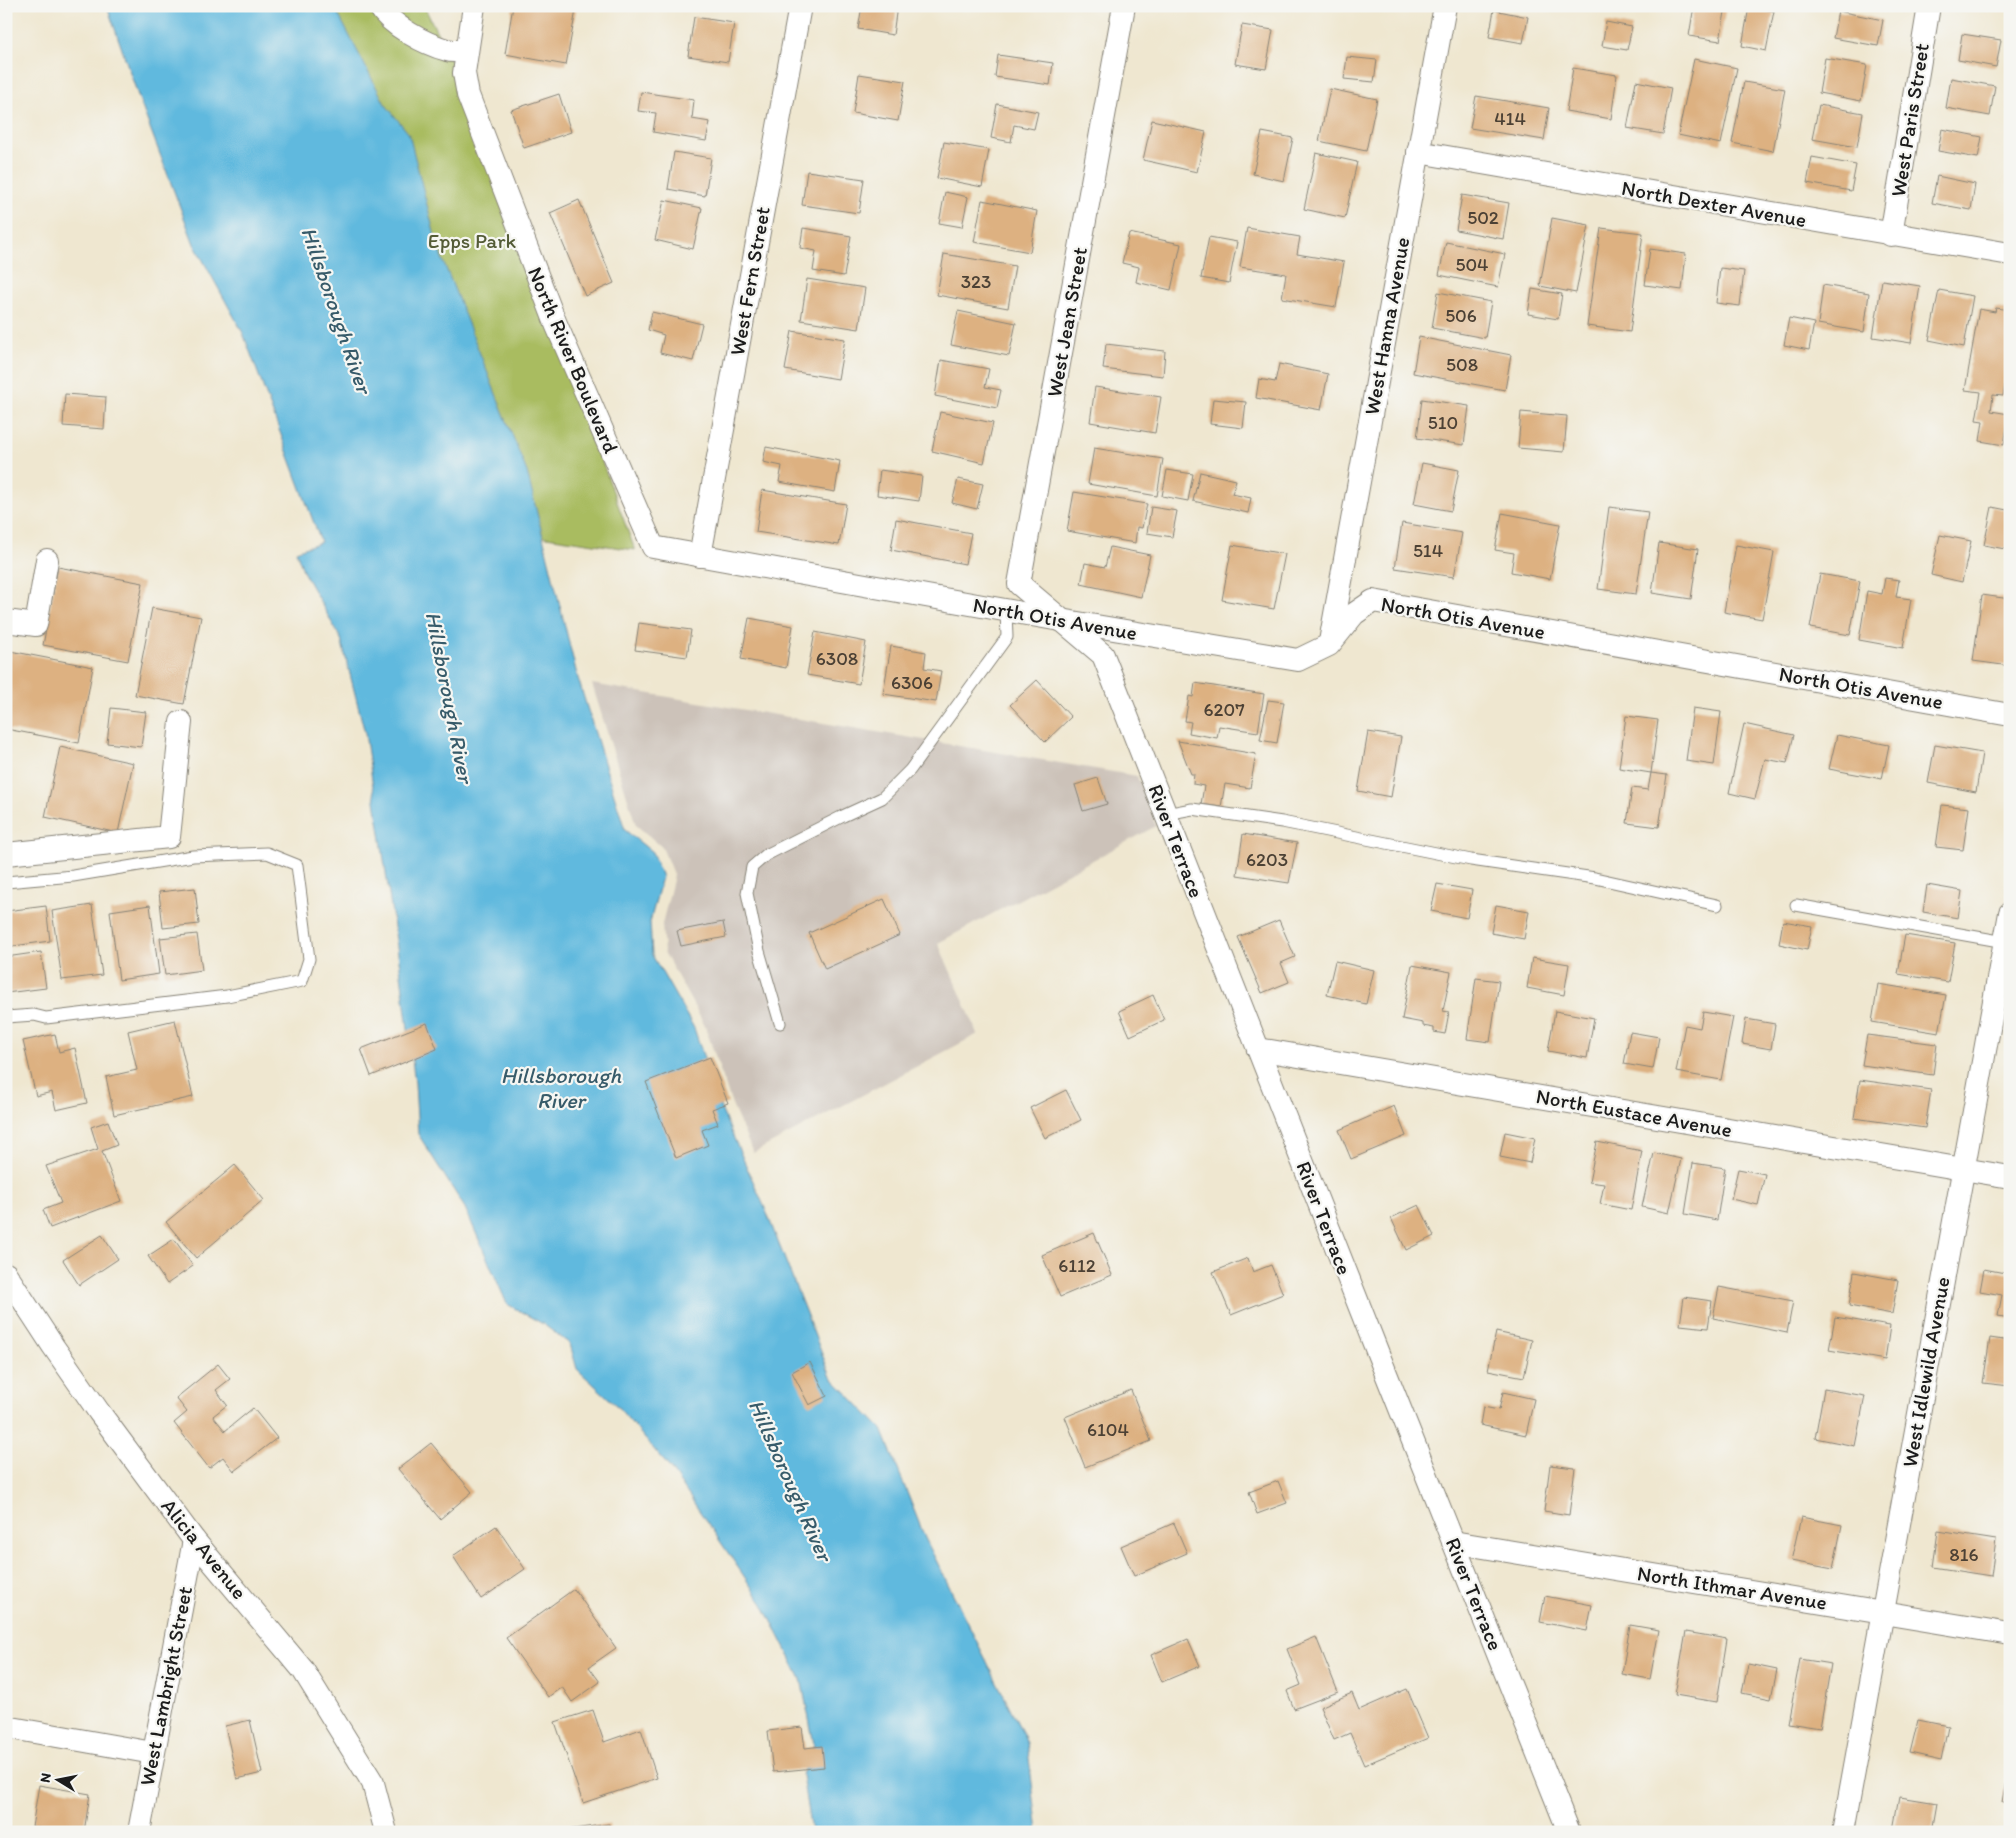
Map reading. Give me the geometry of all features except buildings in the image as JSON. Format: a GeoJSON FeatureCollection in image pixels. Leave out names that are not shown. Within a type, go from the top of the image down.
{"type":"FeatureCollection","features":[{"type":"Feature","properties":{"kind":"street"},"geometry":{"type":"LineString","coordinates":[[379,6],[383,13],[410,35],[449,51],[466,50],[474,6]]}},
{"type":"Feature","properties":{"kind":"street","name":"West Fern Street"},"geometry":{"type":"LineString","coordinates":[[700,556],[800,6]]}},
{"type":"Feature","properties":{"kind":"street","name":"West Jean Street"},"geometry":{"type":"LineString","coordinates":[[1060,620],[1019,584],[1124,6]]}},
{"type":"Feature","properties":{"kind":"street","name":"West Hanna Avenue"},"geometry":{"type":"LineString","coordinates":[[1329,645],[1444,6]]}},
{"type":"Feature","properties":{"kind":"street","name":"West Paris Street"},"geometry":{"type":"LineString","coordinates":[[1891,234],[1929,6]]}},
{"type":"Feature","properties":{"kind":"street","name":"North River Boulevard"},"geometry":{"type":"LineString","coordinates":[[466,50],[464,73],[468,95],[491,158],[556,324],[653,547],[700,556]]}},
{"type":"Feature","properties":{"kind":"street","name":"North Dexter Avenue"},"geometry":{"type":"LineString","coordinates":[[1418,152],[2010,254]]}},
{"type":"Feature","properties":{"kind":"street","name":"North Otis Avenue"},"geometry":{"type":"LineString","coordinates":[[700,556],[1298,660],[1329,645],[1354,614],[1373,601],[2010,715]]}},
{"type":"Feature","properties":{"kind":"street"},"geometry":{"type":"LineString","coordinates":[[6,621],[36,625],[47,560]]}},
{"type":"Feature","properties":{"kind":"street","name":"River Terrace"},"geometry":{"type":"LineString","coordinates":[[1060,620],[1103,655],[1569,1832]]}},
{"type":"Feature","properties":{"kind":"street"},"geometry":{"type":"LineString","coordinates":[[6,854],[169,838],[181,722]]}},
{"type":"Feature","properties":{"kind":"street","name":"West Idlewild Avenue"},"geometry":{"type":"LineString","coordinates":[[1843,1832],[2010,913]]}},
{"type":"Feature","properties":{"kind":"street","name":"North Eustace Avenue"},"geometry":{"type":"LineString","coordinates":[[1258,1048],[2010,1177]]}},
{"type":"Feature","properties":{"kind":"street","name":"Alicia Avenue"},"geometry":{"type":"LineString","coordinates":[[6,1274],[68,1368],[194,1540],[303,1670],[373,1783],[386,1832]]}},
{"type":"Feature","properties":{"kind":"street","name":"West Lambright Street"},"geometry":{"type":"LineString","coordinates":[[139,1832],[194,1540]]}},
{"type":"Feature","properties":{"kind":"street","name":"North Ithmar Avenue"},"geometry":{"type":"LineString","coordinates":[[1453,1542],[2010,1634]]}},
{"type":"Feature","properties":{"kind":"street"},"geometry":{"type":"LineString","coordinates":[[6,1727],[153,1753]]}},
{"type":"Feature","properties":{"kind":"lane"},"geometry":{"type":"LineString","coordinates":[[780,1023],[759,951],[747,893],[752,867],[766,855],[882,798],[910,770],[1007,637],[1006,610]]}},
{"type":"Feature","properties":{"kind":"lane"},"geometry":{"type":"LineString","coordinates":[[1166,814],[1192,809],[1282,822],[1471,860],[1595,878],[1717,905]]}},
{"type":"Feature","properties":{"kind":"lane"},"geometry":{"type":"LineString","coordinates":[[6,882],[73,876],[194,856],[267,853],[297,865],[309,959],[302,981],[236,994],[46,1018],[34,1015],[6,1017]]}},
{"type":"Feature","properties":{"kind":"lane"},"geometry":{"type":"LineString","coordinates":[[1796,905],[2004,942]]}},
{"type":"Feature","properties":{"kind":"shaded area"},"geometry":{"type":"Polygon","coordinates":[[[592,684],[1137,776],[1156,826],[938,943],[978,1034],[753,1153],[732,1105],[705,1026],[664,952],[662,924],[673,874],[662,847],[636,825],[592,684]]]}},
{"type":"Feature","properties":{"kind":"green space","name":"Epps Park"},"geometry":{"type":"Polygon","coordinates":[[[324,6],[424,6],[455,69],[635,550],[533,535],[324,6]]]}},
{"type":"Feature","properties":{"kind":"water","name":"Hillsborough River"},"geometry":{"type":"Polygon","coordinates":[[[107,6],[334,6],[385,104],[409,134],[438,248],[527,472],[577,675],[625,830],[652,852],[662,877],[650,922],[652,955],[694,1028],[721,1109],[764,1206],[831,1377],[882,1429],[925,1538],[1027,1742],[1038,1832],[811,1832],[802,1775],[814,1744],[801,1679],[763,1604],[670,1468],[618,1407],[577,1369],[570,1344],[543,1324],[507,1304],[465,1208],[418,1134],[415,1083],[400,967],[365,733],[341,639],[304,573],[296,551],[321,542],[243,333],[194,244],[141,104],[107,6]]]}}]}
